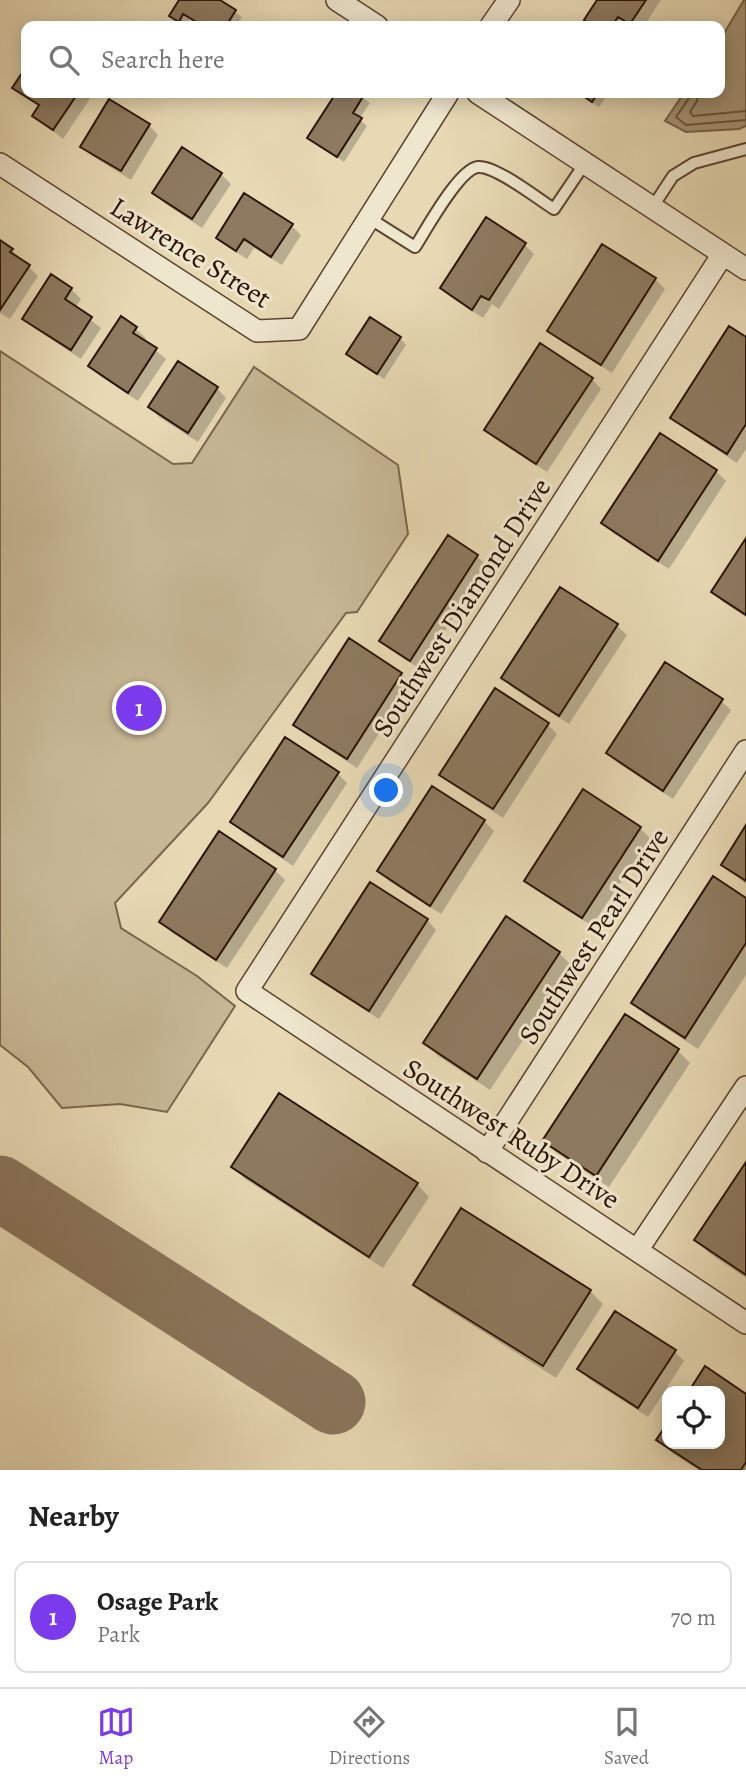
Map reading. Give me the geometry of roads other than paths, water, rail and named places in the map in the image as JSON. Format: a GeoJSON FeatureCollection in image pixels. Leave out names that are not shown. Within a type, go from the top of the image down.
{"type":"FeatureCollection","features":[{"type":"Feature","properties":{"kind":"street"},"geometry":{"type":"LineString","coordinates":[[337,0],[369,21]]}},
{"type":"Feature","properties":{"kind":"street"},"geometry":{"type":"LineString","coordinates":[[494,21],[509,0]]}},
{"type":"Feature","properties":{"kind":"street","name":"Lawrence Street"},"geometry":{"type":"LineString","coordinates":[[0,164],[257,331],[299,329],[445,98]]}},
{"type":"Feature","properties":{"kind":"street"},"geometry":{"type":"LineString","coordinates":[[486,98],[746,269]]}},
{"type":"Feature","properties":{"kind":"street","name":"Southwest Diamond Drive"},"geometry":{"type":"LineString","coordinates":[[247,991],[723,254]]}},
{"type":"Feature","properties":{"kind":"street","name":"Southwest Pearl Drive"},"geometry":{"type":"LineString","coordinates":[[487,1152],[746,751]]}},
{"type":"Feature","properties":{"kind":"street","name":"Southwest Ruby Drive"},"geometry":{"type":"LineString","coordinates":[[247,991],[746,1323]]}},
{"type":"Feature","properties":{"kind":"street"},"geometry":{"type":"LineString","coordinates":[[638,1249],[746,1087]]}},
{"type":"Feature","properties":{"kind":"lane"},"geometry":{"type":"LineString","coordinates":[[652,208],[673,176],[694,163],[746,149]]}},
{"type":"Feature","properties":{"kind":"lane"},"geometry":{"type":"LineString","coordinates":[[369,218],[415,247],[456,185],[468,172],[478,167],[492,169],[554,209],[585,163]]}},
{"type":"Feature","properties":{"kind":"water"},"geometry":{"type":"Polygon","coordinates":[[[746,0],[746,126],[739,129],[686,132],[665,121],[681,98],[725,98],[725,32],[746,0]]]}},
{"type":"Feature","properties":{"kind":"place","name":"Osage Park"},"geometry":{"type":"Point","coordinates":[139,708]}}]}
